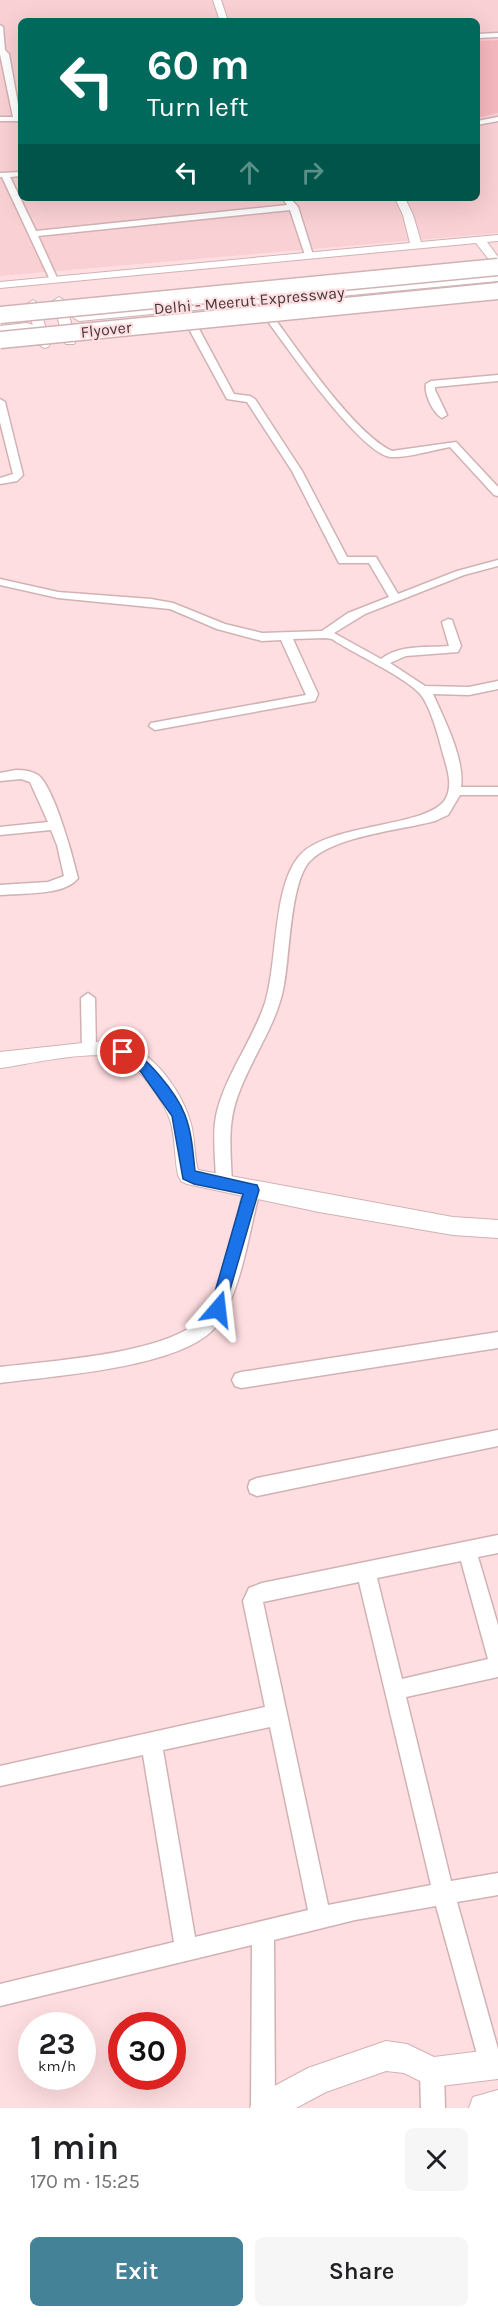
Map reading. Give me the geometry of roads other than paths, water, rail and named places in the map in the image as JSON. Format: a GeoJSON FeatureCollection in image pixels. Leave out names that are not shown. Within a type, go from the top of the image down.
{"type":"FeatureCollection","features":[{"type":"Feature","properties":{"kind":"highway","name":"Flyover"},"geometry":{"type":"LineString","coordinates":[[0,315],[494,264]]}},
{"type":"Feature","properties":{"kind":"highway","name":"Delhi - Meerut Expressway"},"geometry":{"type":"LineString","coordinates":[[0,330],[80,319],[498,276]]}},
{"type":"Feature","properties":{"kind":"highway","name":"Delhi - Meerut Expressway"},"geometry":{"type":"LineString","coordinates":[[80,319],[498,283]]}},
{"type":"Feature","properties":{"kind":"highway","name":"Flyover"},"geometry":{"type":"LineString","coordinates":[[0,340],[498,291]]}},
{"type":"Feature","properties":{"kind":"highway","name":"Delhi - Meerut Expressway"},"geometry":{"type":"LineString","coordinates":[[0,324],[26,325]]}},
{"type":"Feature","properties":{"kind":"street"},"geometry":{"type":"LineString","coordinates":[[217,0],[223,18]]}},
{"type":"Feature","properties":{"kind":"street"},"geometry":{"type":"LineString","coordinates":[[0,27],[1,51],[5,54],[18,114]]}},
{"type":"Feature","properties":{"kind":"street"},"geometry":{"type":"LineString","coordinates":[[480,36],[498,35]]}},
{"type":"Feature","properties":{"kind":"street"},"geometry":{"type":"LineString","coordinates":[[0,119],[18,119]]}},
{"type":"Feature","properties":{"kind":"street"},"geometry":{"type":"LineString","coordinates":[[480,122],[498,119]]}},
{"type":"Feature","properties":{"kind":"street"},"geometry":{"type":"LineString","coordinates":[[18,174],[2,175],[54,280]]}},
{"type":"Feature","properties":{"kind":"street"},"geometry":{"type":"LineString","coordinates":[[288,201],[294,207],[309,255]]}},
{"type":"Feature","properties":{"kind":"street"},"geometry":{"type":"LineString","coordinates":[[401,201],[408,215],[416,246]]}},
{"type":"Feature","properties":{"kind":"street"},"geometry":{"type":"LineString","coordinates":[[32,234],[294,207]]}},
{"type":"Feature","properties":{"kind":"street"},"geometry":{"type":"LineString","coordinates":[[0,285],[498,238]]}},
{"type":"Feature","properties":{"kind":"street"},"geometry":{"type":"LineString","coordinates":[[0,307],[494,264],[478,240]]}},
{"type":"Feature","properties":{"kind":"street"},"geometry":{"type":"LineString","coordinates":[[0,348],[498,298]]}},
{"type":"Feature","properties":{"kind":"street"},"geometry":{"type":"LineString","coordinates":[[59,302],[70,341]]}},
{"type":"Feature","properties":{"kind":"street"},"geometry":{"type":"LineString","coordinates":[[33,304],[44,344]]}},
{"type":"Feature","properties":{"kind":"street"},"geometry":{"type":"LineString","coordinates":[[272,321],[328,395],[381,452],[391,454],[452,444],[498,493]]}},
{"type":"Feature","properties":{"kind":"street"},"geometry":{"type":"LineString","coordinates":[[194,328],[230,397],[249,399],[297,471],[343,561],[372,559],[396,599]]}},
{"type":"Feature","properties":{"kind":"street"},"geometry":{"type":"LineString","coordinates":[[442,415],[430,390],[431,384],[498,378]]}},
{"type":"Feature","properties":{"kind":"street"},"geometry":{"type":"LineString","coordinates":[[0,402],[18,475],[13,479],[0,481]]}},
{"type":"Feature","properties":{"kind":"street"},"geometry":{"type":"LineString","coordinates":[[325,634],[347,616],[443,579],[498,563]]}},
{"type":"Feature","properties":{"kind":"street"},"geometry":{"type":"LineString","coordinates":[[0,582],[58,596],[151,602],[173,606],[211,623],[262,637],[325,634],[336,637],[399,673],[423,690],[443,731],[453,760],[455,791],[447,808],[437,815],[328,843],[311,853],[300,864],[289,905],[274,998],[229,1098],[224,1118],[224,1184]]}},
{"type":"Feature","properties":{"kind":"street"},"geometry":{"type":"LineString","coordinates":[[382,664],[389,657],[399,653],[454,649],[448,622]]}},
{"type":"Feature","properties":{"kind":"street"},"geometry":{"type":"LineString","coordinates":[[155,726],[311,698],[312,694],[286,637]]}},
{"type":"Feature","properties":{"kind":"street"},"geometry":{"type":"LineString","coordinates":[[423,690],[469,691],[498,685]]}},
{"type":"Feature","properties":{"kind":"street"},"geometry":{"type":"LineString","coordinates":[[0,777],[23,774],[33,776],[46,798],[57,825],[71,873],[68,882],[54,886],[0,890]]}},
{"type":"Feature","properties":{"kind":"street"},"geometry":{"type":"LineString","coordinates":[[455,791],[498,791]]}},
{"type":"Feature","properties":{"kind":"street"},"geometry":{"type":"LineString","coordinates":[[0,831],[57,825]]}},
{"type":"Feature","properties":{"kind":"street"},"geometry":{"type":"LineString","coordinates":[[88,998],[89,1050]]}},
{"type":"Feature","properties":{"kind":"street"},"geometry":{"type":"LineString","coordinates":[[0,1060],[89,1050],[118,1050],[135,1057],[146,1068],[178,1114],[183,1131],[188,1175],[319,1203],[453,1226],[498,1229]]}},
{"type":"Feature","properties":{"kind":"street"},"geometry":{"type":"LineString","coordinates":[[0,1375],[145,1354],[170,1347],[202,1330],[218,1309],[252,1190]]}},
{"type":"Feature","properties":{"kind":"street"},"geometry":{"type":"LineString","coordinates":[[241,1380],[498,1340]]}},
{"type":"Feature","properties":{"kind":"street"},"geometry":{"type":"LineString","coordinates":[[258,1487],[498,1438]]}},
{"type":"Feature","properties":{"kind":"street"},"geometry":{"type":"LineString","coordinates":[[320,1917],[253,1601],[256,1595],[498,1544]]}},
{"type":"Feature","properties":{"kind":"street"},"geometry":{"type":"LineString","coordinates":[[467,1550],[498,1660]]}},
{"type":"Feature","properties":{"kind":"street"},"geometry":{"type":"LineString","coordinates":[[262,1931],[264,2108],[309,2083],[371,2059],[398,2056],[432,2072],[494,2064],[444,1893],[366,1570]]}},
{"type":"Feature","properties":{"kind":"street"},"geometry":{"type":"LineString","coordinates":[[395,1690],[498,1666]]}},
{"type":"Feature","properties":{"kind":"street"},"geometry":{"type":"LineString","coordinates":[[0,1776],[277,1715]]}},
{"type":"Feature","properties":{"kind":"street"},"geometry":{"type":"LineString","coordinates":[[151,1742],[186,1950]]}},
{"type":"Feature","properties":{"kind":"street"},"geometry":{"type":"LineString","coordinates":[[0,1995],[320,1917],[498,1884]]}},
{"type":"Feature","properties":{"kind":"street"},"geometry":{"type":"LineString","coordinates":[[432,2072],[433,2108]]}},
{"type":"Feature","properties":{"kind":"street"},"geometry":{"type":"LineString","coordinates":[[484,2108],[498,2105]]}}]}
